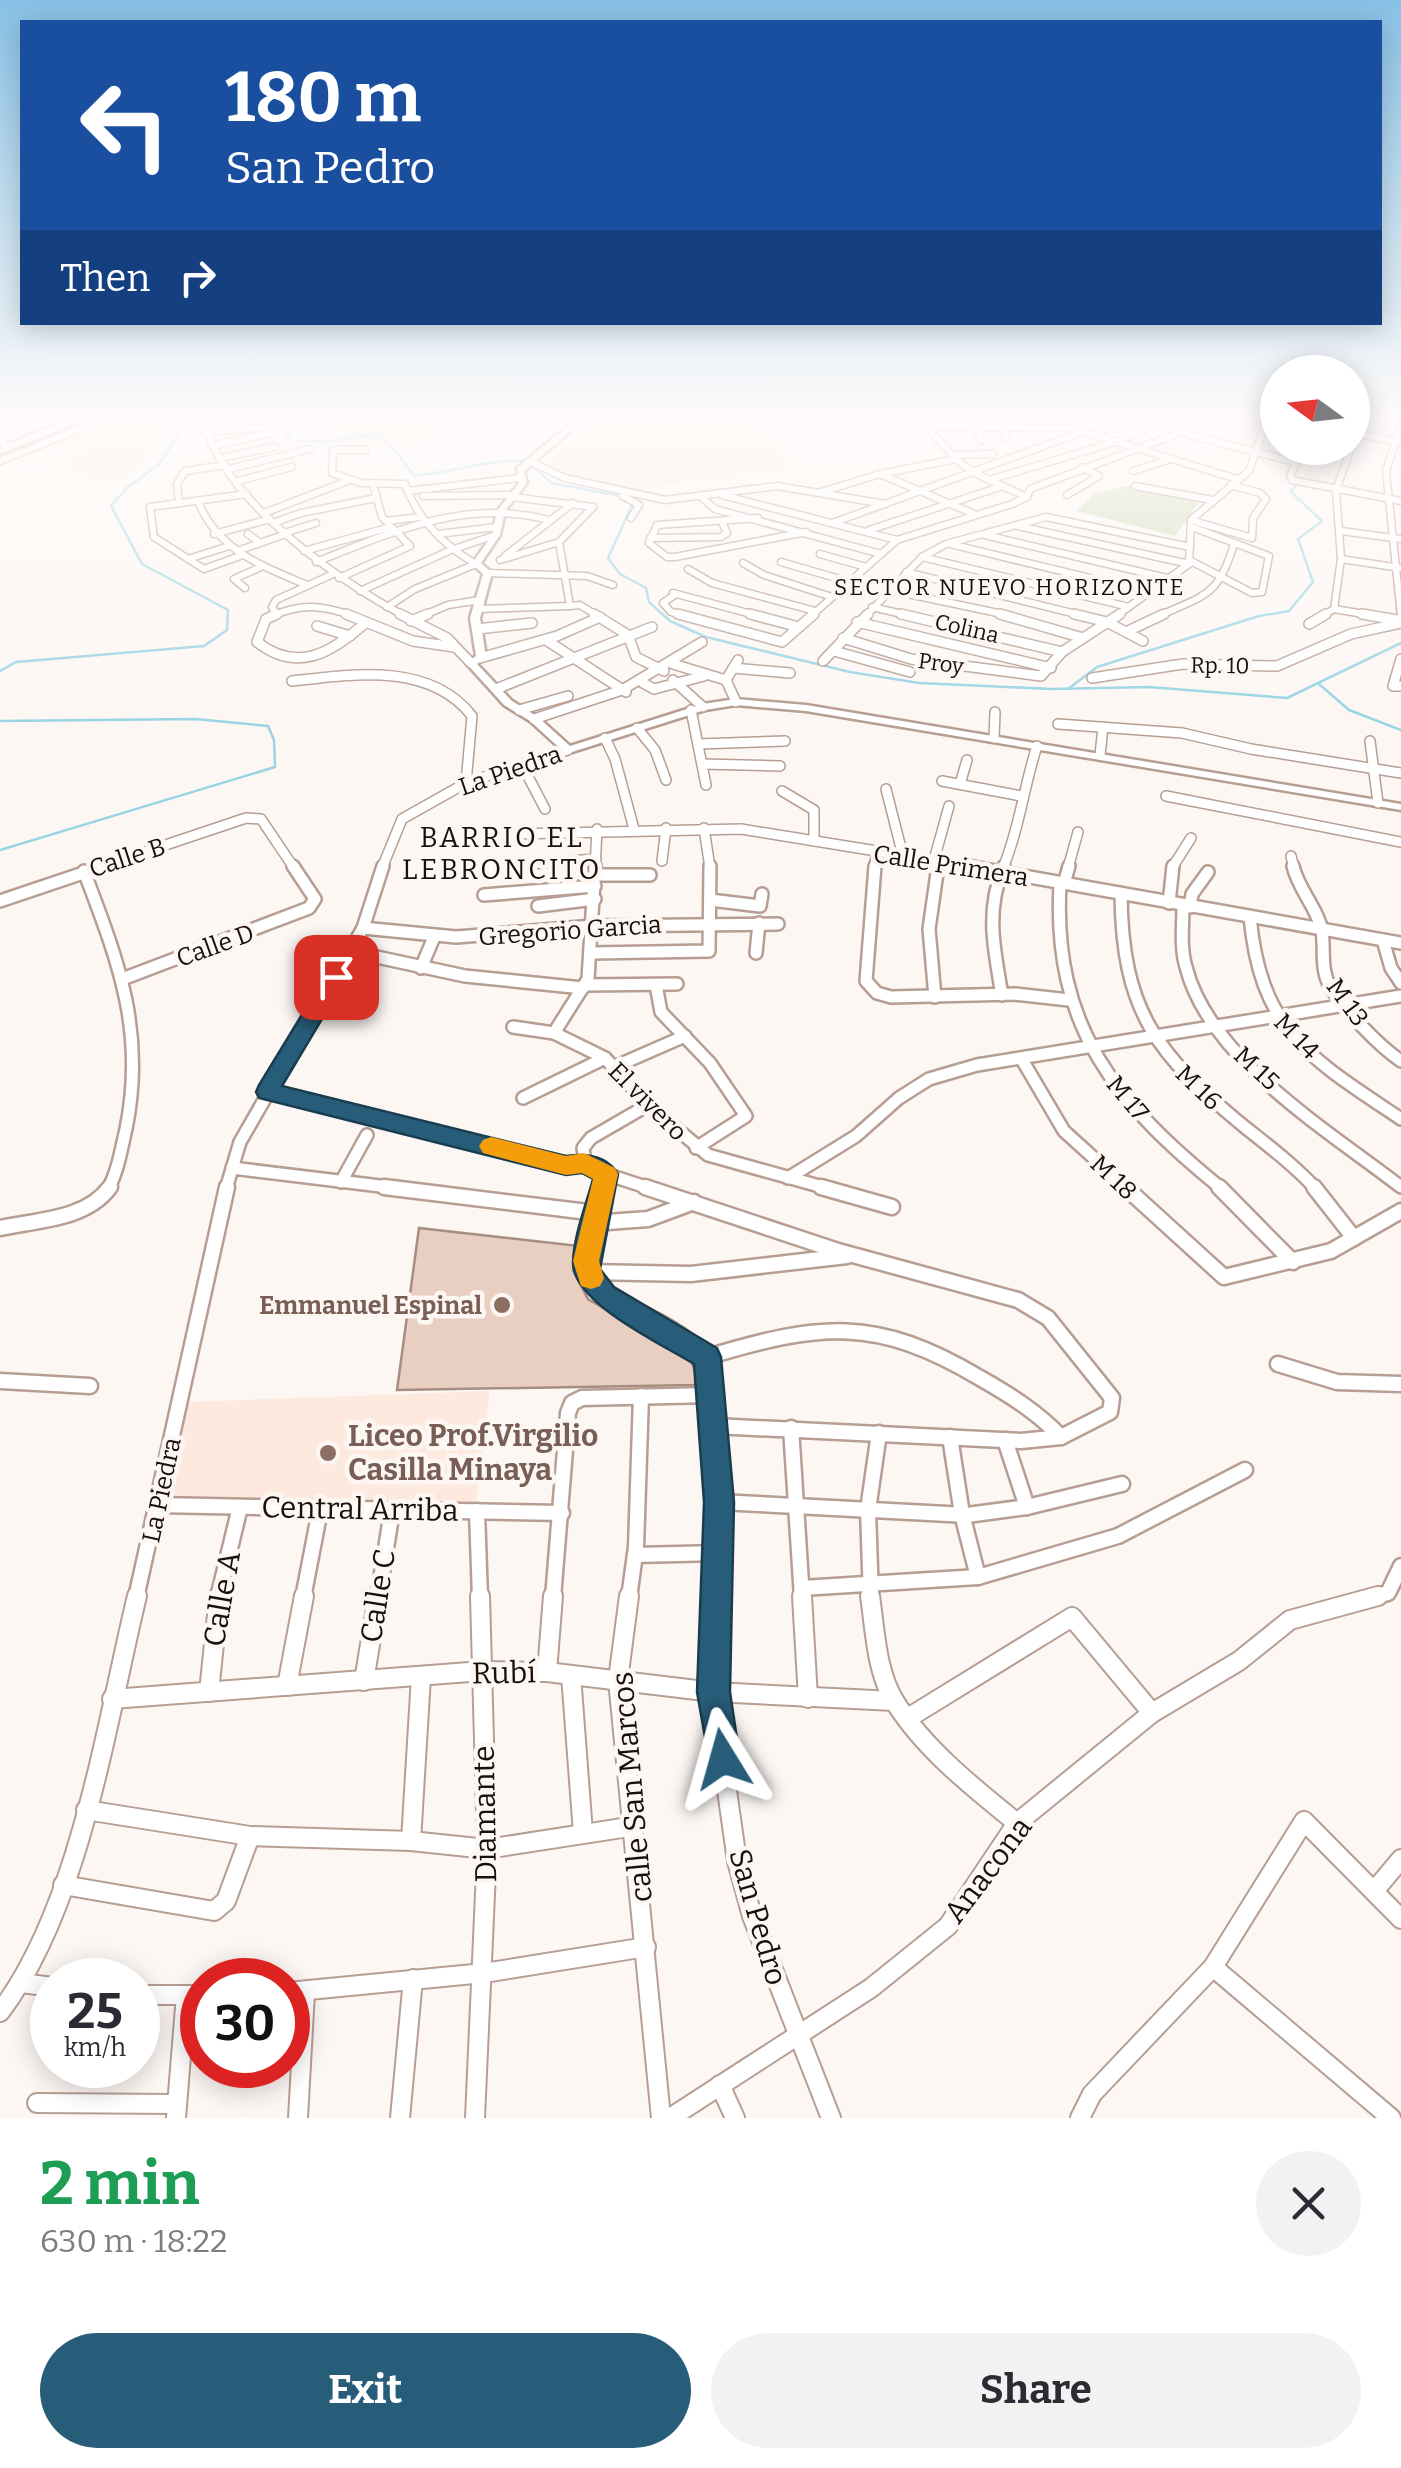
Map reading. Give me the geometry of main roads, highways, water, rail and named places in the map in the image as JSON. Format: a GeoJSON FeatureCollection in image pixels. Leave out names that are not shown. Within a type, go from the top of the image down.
{"type":"FeatureCollection","features":[{"type":"Feature","properties":{"kind":"waterway"},"geometry":{"type":"LineString","coordinates":[[0,671],[16,662],[204,646],[227,630],[228,610],[142,564],[116,516]]}},
{"type":"Feature","properties":{"kind":"waterway"},"geometry":{"type":"LineString","coordinates":[[627,516],[608,558],[620,574],[646,588],[649,602],[670,621],[706,637],[850,672],[919,683],[1068,689]]}},
{"type":"Feature","properties":{"kind":"waterway"},"geometry":{"type":"LineString","coordinates":[[1068,689],[1097,667],[1259,616],[1289,611],[1313,582],[1298,539],[1322,521],[1316,516]]}},
{"type":"Feature","properties":{"kind":"waterway"},"geometry":{"type":"LineString","coordinates":[[1068,689],[1149,687],[1287,698],[1401,643]]}},
{"type":"Feature","properties":{"kind":"waterway"},"geometry":{"type":"LineString","coordinates":[[1319,684],[1349,710],[1401,730]]}},
{"type":"Feature","properties":{"kind":"waterway"},"geometry":{"type":"LineString","coordinates":[[0,721],[195,719],[268,726],[274,740],[275,767],[0,850]]}},
{"type":"Feature","properties":{"kind":"place","name":"Emmanuel Espinal"},"geometry":{"type":"Point","coordinates":[502,1305]}},
{"type":"Feature","properties":{"kind":"place","name":"Liceo Prof.Virgilio Casilla Minaya"},"geometry":{"type":"Point","coordinates":[328,1453]}},
{"type":"Feature","properties":{"kind":"district","name":"SECTOR NUEVO HORIZONTE"},"geometry":{"type":"Point","coordinates":[1010,587]}},
{"type":"Feature","properties":{"kind":"district","name":"BARRIO EL LEBRONCITO"},"geometry":{"type":"Point","coordinates":[502,853]}}]}
